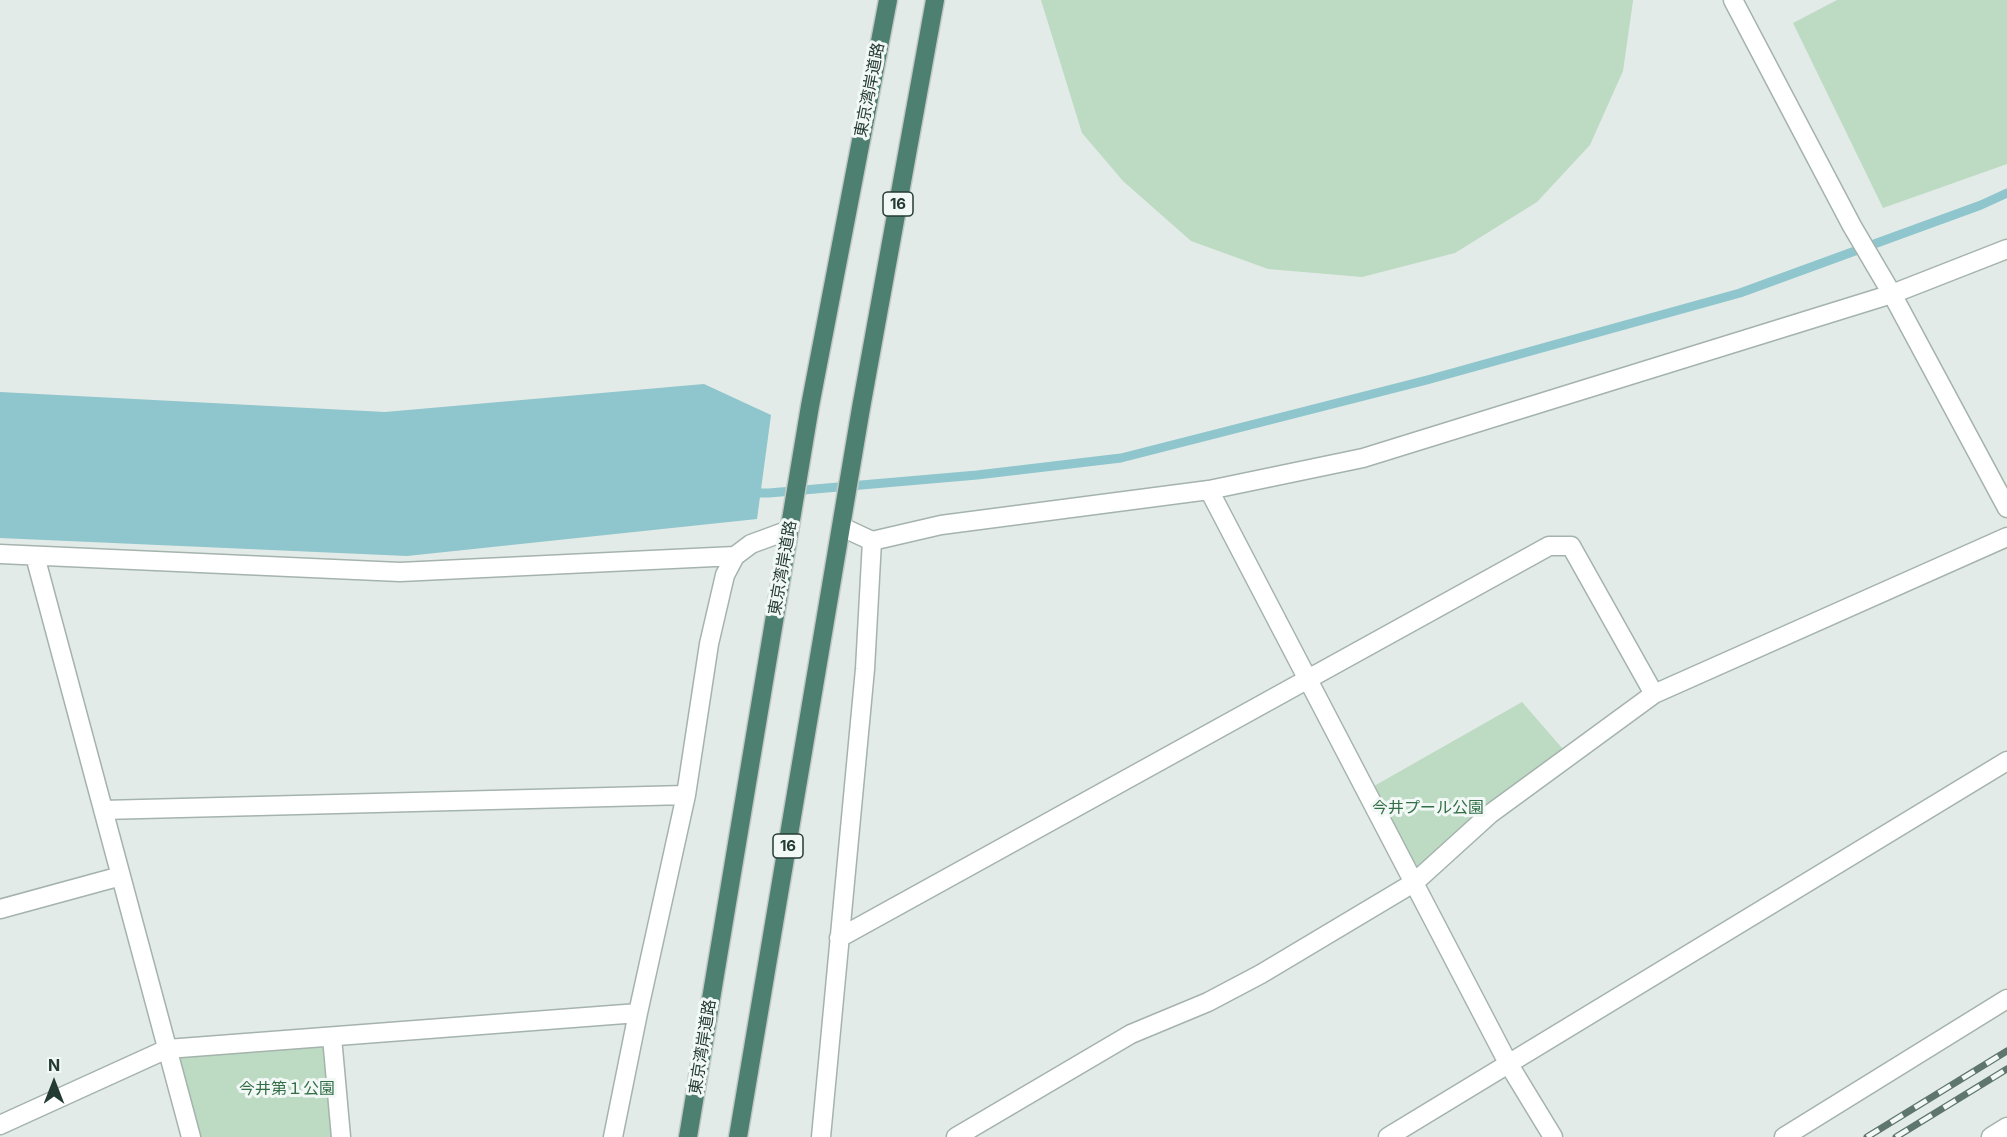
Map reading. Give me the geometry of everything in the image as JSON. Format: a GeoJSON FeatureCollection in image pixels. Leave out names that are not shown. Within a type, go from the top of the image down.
{"type":"FeatureCollection","features":[{"type":"Feature","properties":{"kind":"highway","name":"東京湾岸道路"},"geometry":{"type":"LineString","coordinates":[[688,1137],[810,406],[888,0]]}},
{"type":"Feature","properties":{"kind":"highway","name":"16"},"geometry":{"type":"LineString","coordinates":[[738,1137],[861,408],[934,0]]}},
{"type":"Feature","properties":{"kind":"street"},"geometry":{"type":"LineString","coordinates":[[1736,1],[1852,226],[1892,294],[2007,508]]}},
{"type":"Feature","properties":{"kind":"street"},"geometry":{"type":"LineString","coordinates":[[872,541],[941,525],[1209,490],[1363,458],[1892,294],[2007,249]]}},
{"type":"Feature","properties":{"kind":"street"},"geometry":{"type":"LineString","coordinates":[[1209,490],[1508,1063],[1553,1137]]}},
{"type":"Feature","properties":{"kind":"street"},"geometry":{"type":"LineString","coordinates":[[844,518],[872,541]]}},
{"type":"Feature","properties":{"kind":"street"},"geometry":{"type":"LineString","coordinates":[[613,1137],[686,795],[709,644],[725,574],[735,556],[751,544],[789,530]]}},
{"type":"Feature","properties":{"kind":"street"},"geometry":{"type":"LineString","coordinates":[[956,1137],[1131,1034],[1208,1002],[1261,974],[1415,882],[1490,814],[1654,694],[2007,537]]}},
{"type":"Feature","properties":{"kind":"street"},"geometry":{"type":"LineString","coordinates":[[821,1137],[865,669],[872,541]]}},
{"type":"Feature","properties":{"kind":"street"},"geometry":{"type":"LineString","coordinates":[[839,938],[1549,546],[1571,546],[1654,694]]}},
{"type":"Feature","properties":{"kind":"street"},"geometry":{"type":"LineString","coordinates":[[0,554],[400,572],[735,556]]}},
{"type":"Feature","properties":{"kind":"street"},"geometry":{"type":"LineString","coordinates":[[35,556],[191,1137]]}},
{"type":"Feature","properties":{"kind":"street"},"geometry":{"type":"LineString","coordinates":[[1388,1137],[2007,761]]}},
{"type":"Feature","properties":{"kind":"street"},"geometry":{"type":"LineString","coordinates":[[103,810],[686,795]]}},
{"type":"Feature","properties":{"kind":"street"},"geometry":{"type":"LineString","coordinates":[[0,909],[121,876]]}},
{"type":"Feature","properties":{"kind":"street"},"geometry":{"type":"LineString","coordinates":[[1784,1137],[2007,999]]}},
{"type":"Feature","properties":{"kind":"street"},"geometry":{"type":"LineString","coordinates":[[0,1125],[167,1049],[638,1013]]}},
{"type":"Feature","properties":{"kind":"street"},"geometry":{"type":"LineString","coordinates":[[332,1037],[341,1137]]}},
{"type":"Feature","properties":{"kind":"street"},"geometry":{"type":"LineString","coordinates":[[1991,1137],[2007,1127]]}},
{"type":"Feature","properties":{"kind":"green space"},"geometry":{"type":"Polygon","coordinates":[[[1041,0],[1633,1],[1623,71],[1590,145],[1537,202],[1455,253],[1362,277],[1268,269],[1191,241],[1123,181],[1082,133],[1041,0]]]}},
{"type":"Feature","properties":{"kind":"green space"},"geometry":{"type":"Polygon","coordinates":[[[1837,0],[2007,0],[2007,164],[1883,208],[1793,23],[1837,0]]]}},
{"type":"Feature","properties":{"kind":"green space","name":"今井プール公園"},"geometry":{"type":"Polygon","coordinates":[[[1522,702],[1569,756],[1415,882],[1367,790],[1522,702]]]}},
{"type":"Feature","properties":{"kind":"green space","name":"今井第１公園"},"geometry":{"type":"Polygon","coordinates":[[[332,1037],[341,1137],[191,1137],[167,1049],[332,1037]]]}},
{"type":"Feature","properties":{"kind":"water"},"geometry":{"type":"Polygon","coordinates":[[[704,384],[771,415],[757,519],[407,556],[0,538],[0,392],[385,412],[704,384]]]}},
{"type":"Feature","properties":{"kind":"waterway"},"geometry":{"type":"LineString","coordinates":[[749,493],[977,475],[1121,458],[1427,380],[1740,293],[1981,205],[2007,193]]}},
{"type":"Feature","properties":{"kind":"railway"},"geometry":{"type":"LineString","coordinates":[[1867,1137],[2007,1051]]}},
{"type":"Feature","properties":{"kind":"railway"},"geometry":{"type":"LineString","coordinates":[[1896,1137],[2007,1069]]}}]}
